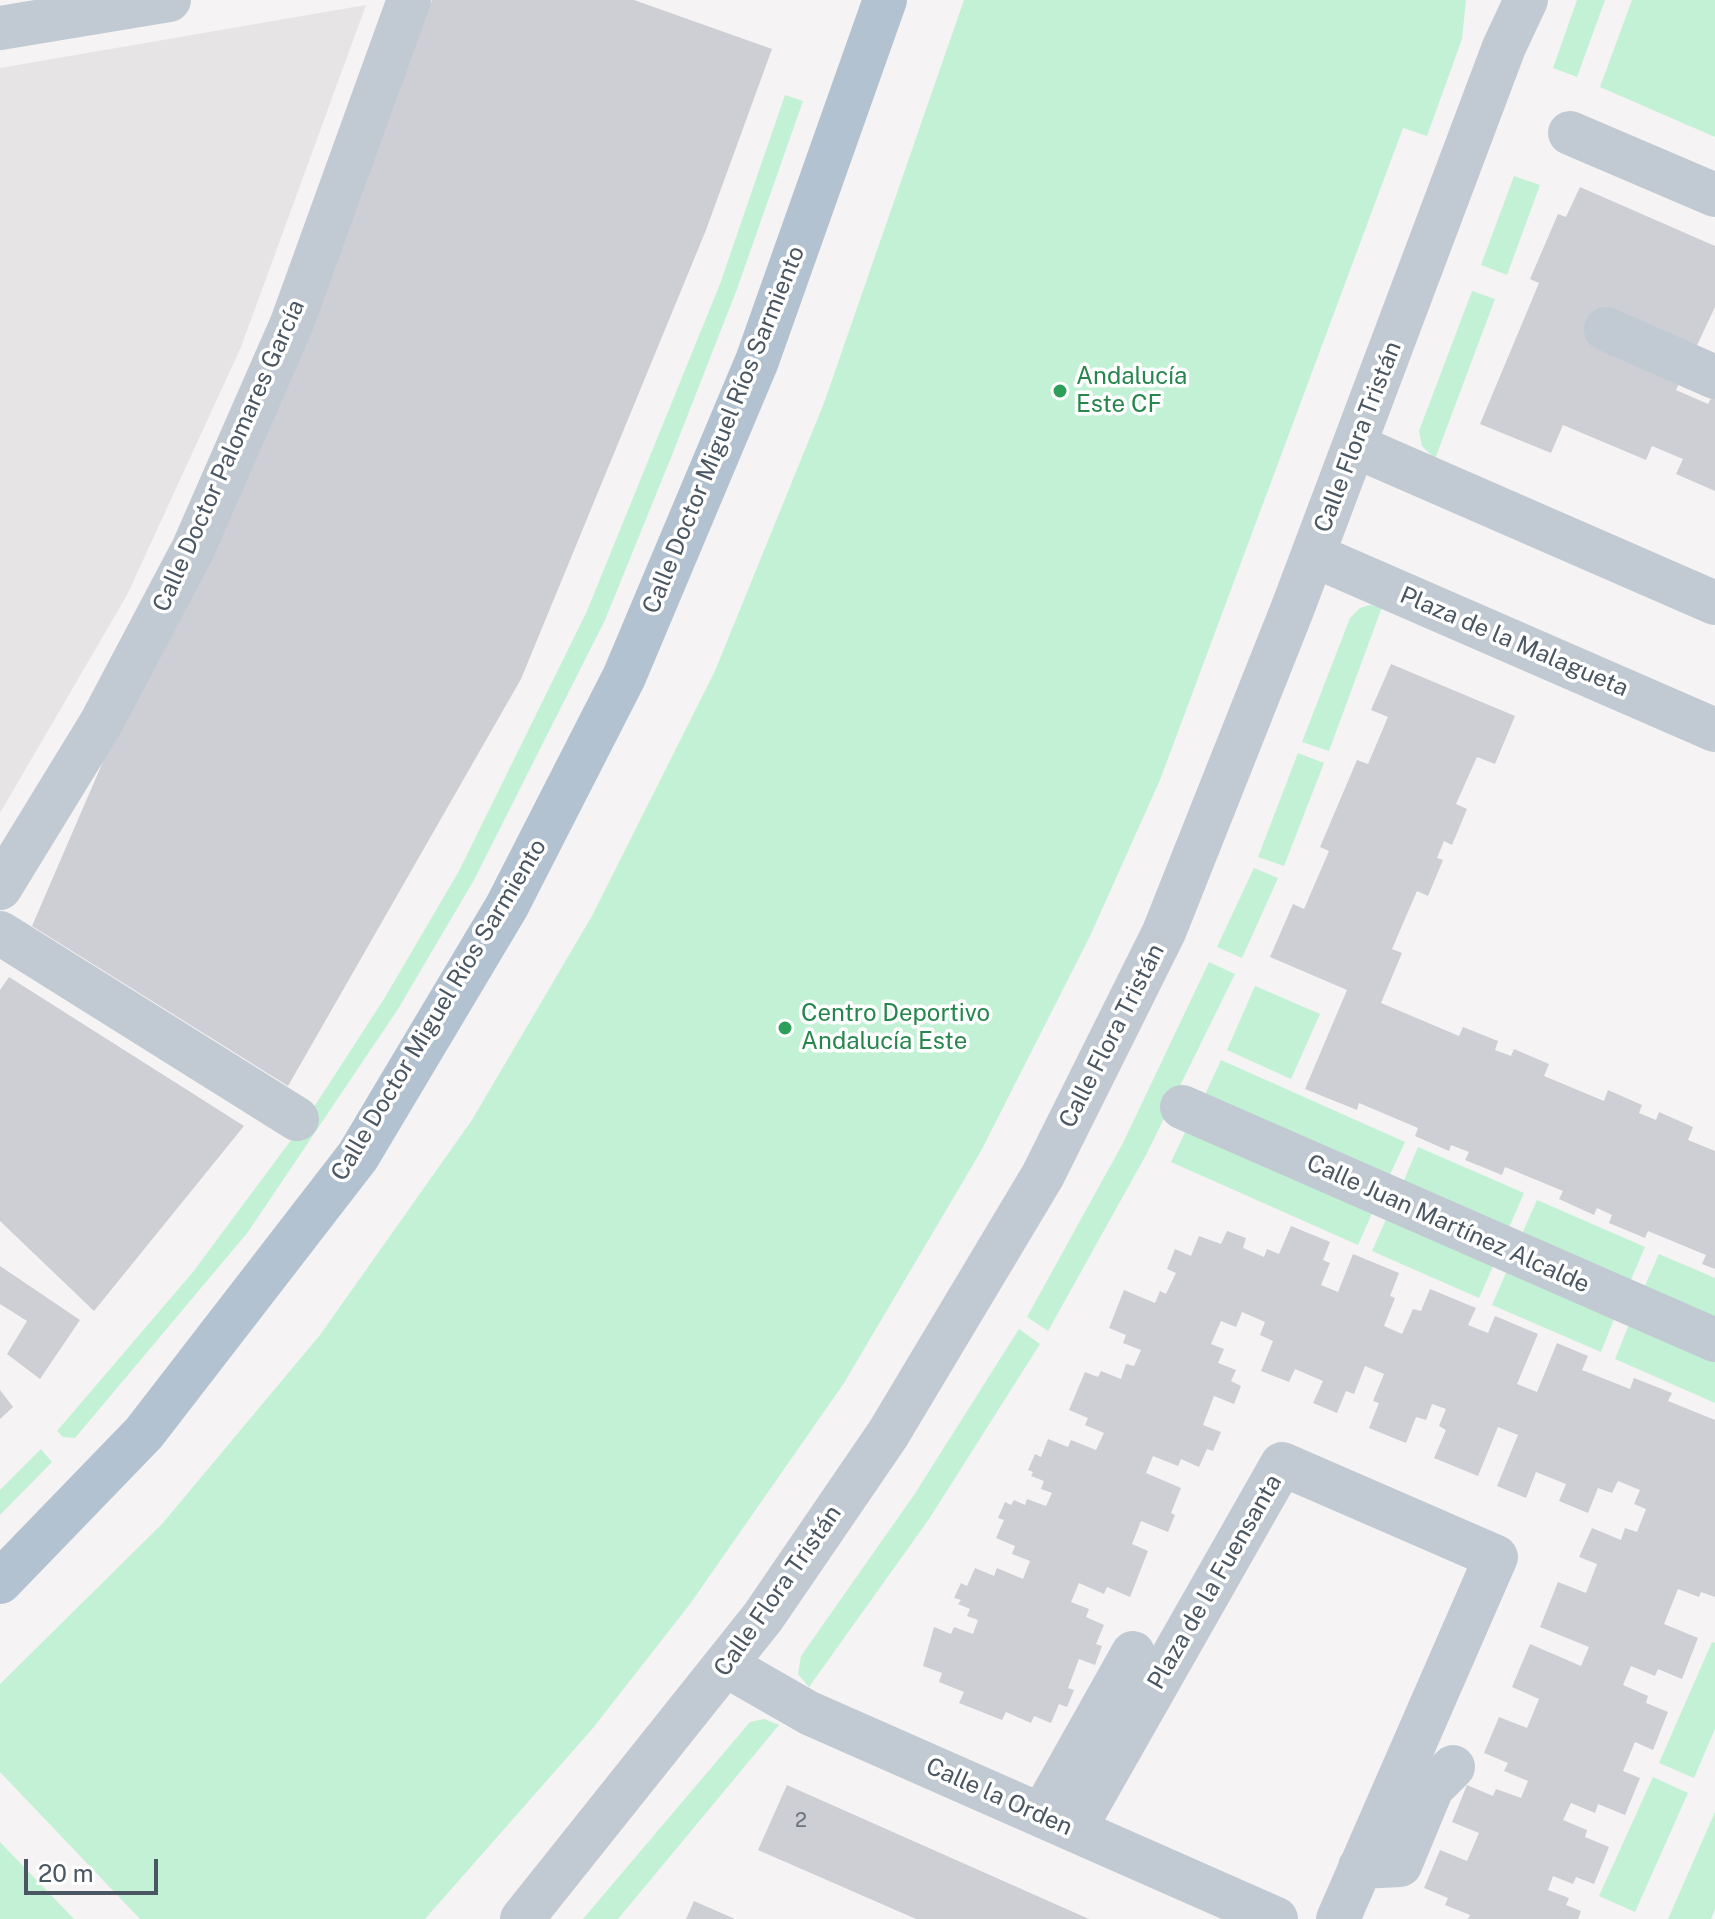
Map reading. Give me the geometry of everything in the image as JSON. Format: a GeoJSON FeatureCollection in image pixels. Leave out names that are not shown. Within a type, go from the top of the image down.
{"type":"FeatureCollection","features":[{"type":"Feature","properties":{"kind":"main road","name":"Calle Doctor Miguel Ríos Sarmiento"},"geometry":{"type":"LineString","coordinates":[[0,1582],[144,1433],[358,1156],[507,906],[624,677],[751,375],[876,3]]}},
{"type":"Feature","properties":{"kind":"street"},"geometry":{"type":"LineString","coordinates":[[0,28],[169,0]]}},
{"type":"Feature","properties":{"kind":"street","name":"Calle Doctor Palomares García"},"geometry":{"type":"LineString","coordinates":[[0,888],[101,723],[193,549],[292,323],[409,0]]}},
{"type":"Feature","properties":{"kind":"street","name":"Calle Flora Tristán"},"geometry":{"type":"LineString","coordinates":[[1499,0],[1504,47]]}},
{"type":"Feature","properties":{"kind":"street","name":"Calle Flora Tristán"},"geometry":{"type":"LineString","coordinates":[[522,1919],[727,1666],[888,1434],[1043,1175],[1164,932],[1355,446],[1504,47],[1526,0]]}},
{"type":"Feature","properties":{"kind":"street"},"geometry":{"type":"LineString","coordinates":[[1570,133],[1715,195]]}},
{"type":"Feature","properties":{"kind":"street"},"geometry":{"type":"LineString","coordinates":[[1606,329],[1715,377]]}},
{"type":"Feature","properties":{"kind":"street"},"geometry":{"type":"LineString","coordinates":[[1355,446],[1715,603]]}},
{"type":"Feature","properties":{"kind":"street","name":"Plaza de la Malagueta"},"geometry":{"type":"LineString","coordinates":[[1313,555],[1715,730]]}},
{"type":"Feature","properties":{"kind":"street"},"geometry":{"type":"LineString","coordinates":[[0,933],[297,1119]]}},
{"type":"Feature","properties":{"kind":"street","name":"Calle Juan Martínez Alcalde"},"geometry":{"type":"LineString","coordinates":[[1182,1107],[1715,1340]]}},
{"type":"Feature","properties":{"kind":"street","name":"Plaza de la Fuensanta"},"geometry":{"type":"LineString","coordinates":[[1058,1822],[1282,1464],[1496,1557],[1338,1919]]}},
{"type":"Feature","properties":{"kind":"street"},"geometry":{"type":"LineString","coordinates":[[1058,1822],[1133,1653]]}},
{"type":"Feature","properties":{"kind":"street","name":"Calle la Orden"},"geometry":{"type":"LineString","coordinates":[[727,1666],[809,1713],[1276,1919]]}},
{"type":"Feature","properties":{"kind":"street"},"geometry":{"type":"LineString","coordinates":[[1360,1867],[1400,1865],[1432,1788],[1453,1767]]}},
{"type":"Feature","properties":{"kind":"shaded area"},"geometry":{"type":"Polygon","coordinates":[[[366,5],[241,347],[127,595],[0,813],[0,68],[366,5]]]}},
{"type":"Feature","properties":{"kind":"green space","name":"Centro Deportivo Andalucía Este"},"geometry":{"type":"Polygon","coordinates":[[[964,0],[1466,0],[1462,39],[1427,136],[1403,128],[1160,780],[1090,936],[981,1151],[844,1383],[690,1604],[593,1728],[425,1919],[140,1919],[0,1772],[0,1684],[162,1524],[320,1335],[472,1120],[592,916],[715,671],[824,403],[964,0]]]}},
{"type":"Feature","properties":{"kind":"green space"},"geometry":{"type":"Polygon","coordinates":[[[1577,0],[1605,0],[1577,77],[1553,68],[1577,0]]]}},
{"type":"Feature","properties":{"kind":"green space"},"geometry":{"type":"Polygon","coordinates":[[[1632,0],[1715,0],[1715,137],[1600,87],[1632,0]]]}},
{"type":"Feature","properties":{"kind":"green space"},"geometry":{"type":"Polygon","coordinates":[[[785,95],[803,101],[737,289],[672,455],[605,620],[474,880],[398,1009],[248,1232],[75,1438],[63,1437],[57,1431],[193,1272],[303,1124],[384,999],[459,871],[587,611],[720,284],[785,95]]]}},
{"type":"Feature","properties":{"kind":"green space"},"geometry":{"type":"Polygon","coordinates":[[[1514,176],[1540,185],[1507,275],[1481,265],[1514,176]]]}},
{"type":"Feature","properties":{"kind":"green space"},"geometry":{"type":"Polygon","coordinates":[[[1472,291],[1495,299],[1435,459],[1422,446],[1419,431],[1472,291]]]}},
{"type":"Feature","properties":{"kind":"green space"},"geometry":{"type":"Polygon","coordinates":[[[1370,605],[1382,607],[1329,751],[1302,742],[1350,618],[1360,608],[1370,605]]]}},
{"type":"Feature","properties":{"kind":"green space"},"geometry":{"type":"Polygon","coordinates":[[[1298,753],[1324,763],[1284,866],[1258,857],[1298,753]]]}},
{"type":"Feature","properties":{"kind":"green space"},"geometry":{"type":"Polygon","coordinates":[[[1254,868],[1278,878],[1242,958],[1217,947],[1254,868]]]}},
{"type":"Feature","properties":{"kind":"green space"},"geometry":{"type":"Polygon","coordinates":[[[1209,962],[1235,974],[1146,1155],[1048,1331],[1027,1317],[1123,1143],[1209,962]]]}},
{"type":"Feature","properties":{"kind":"green space"},"geometry":{"type":"Polygon","coordinates":[[[1255,986],[1320,1014],[1291,1079],[1227,1050],[1255,986]]]}},
{"type":"Feature","properties":{"kind":"green space"},"geometry":{"type":"Polygon","coordinates":[[[1221,1060],[1405,1142],[1388,1179],[1204,1097],[1221,1060]]]}},
{"type":"Feature","properties":{"kind":"green space"},"geometry":{"type":"Polygon","coordinates":[[[1188,1126],[1374,1209],[1358,1245],[1171,1162],[1188,1126]]]}},
{"type":"Feature","properties":{"kind":"green space"},"geometry":{"type":"Polygon","coordinates":[[[1418,1147],[1524,1193],[1508,1230],[1402,1185],[1418,1147]]]}},
{"type":"Feature","properties":{"kind":"green space"},"geometry":{"type":"Polygon","coordinates":[[[1537,1200],[1645,1247],[1629,1284],[1521,1236],[1537,1200]]]}},
{"type":"Feature","properties":{"kind":"green space"},"geometry":{"type":"Polygon","coordinates":[[[1388,1215],[1495,1262],[1479,1298],[1372,1251],[1388,1215]]]}},
{"type":"Feature","properties":{"kind":"green space"},"geometry":{"type":"Polygon","coordinates":[[[1659,1254],[1715,1278],[1715,1322],[1643,1290],[1659,1254]]]}},
{"type":"Feature","properties":{"kind":"green space"},"geometry":{"type":"Polygon","coordinates":[[[1508,1268],[1616,1314],[1601,1352],[1492,1305],[1508,1268]]]}},
{"type":"Feature","properties":{"kind":"green space"},"geometry":{"type":"Polygon","coordinates":[[[1630,1322],[1715,1359],[1715,1403],[1615,1359],[1630,1322]]]}},
{"type":"Feature","properties":{"kind":"green space"},"geometry":{"type":"Polygon","coordinates":[[[1019,1329],[1040,1344],[929,1519],[809,1687],[798,1674],[801,1656],[914,1495],[1019,1329]]]}},
{"type":"Feature","properties":{"kind":"green space"},"geometry":{"type":"Polygon","coordinates":[[[41,1449],[52,1462],[0,1515],[0,1490],[41,1449]]]}},
{"type":"Feature","properties":{"kind":"green space"},"geometry":{"type":"Polygon","coordinates":[[[1712,1642],[1715,1643],[1715,1729],[1694,1778],[1659,1763],[1712,1642]]]}},
{"type":"Feature","properties":{"kind":"green space"},"geometry":{"type":"Polygon","coordinates":[[[764,1719],[779,1725],[618,1919],[583,1919],[750,1722],[764,1719]]]}},
{"type":"Feature","properties":{"kind":"green space"},"geometry":{"type":"Polygon","coordinates":[[[1653,1777],[1688,1793],[1635,1912],[1599,1896],[1653,1777]]]}},
{"type":"Feature","properties":{"kind":"green space"},"geometry":{"type":"Polygon","coordinates":[[[1715,1812],[1715,1909],[1711,1919],[1668,1919],[1715,1812]]]}},
{"type":"Feature","properties":{"kind":"green space"},"geometry":{"type":"Polygon","coordinates":[[[0,1842],[74,1919],[0,1919],[0,1842]]]}},
{"type":"Feature","properties":{"kind":"building"},"geometry":{"type":"Polygon","coordinates":[[[432,0],[634,0],[772,49],[706,230],[521,679],[288,1086],[32,926],[432,0]]]}},
{"type":"Feature","properties":{"kind":"building"},"geometry":{"type":"Polygon","coordinates":[[[1580,187],[1715,246],[1715,307],[1676,390],[1708,404],[1715,391],[1715,491],[1676,474],[1683,459],[1652,446],[1646,460],[1563,425],[1551,453],[1480,424],[1539,283],[1530,279],[1558,214],[1566,217],[1580,187]]]}},
{"type":"Feature","properties":{"kind":"building"},"geometry":{"type":"Polygon","coordinates":[[[1391,664],[1515,716],[1495,764],[1477,757],[1456,804],[1467,809],[1452,845],[1444,841],[1437,858],[1443,860],[1428,896],[1417,891],[1392,949],[1402,953],[1381,1003],[1459,1036],[1463,1027],[1498,1041],[1495,1050],[1511,1056],[1514,1049],[1549,1064],[1544,1076],[1604,1101],[1608,1090],[1642,1105],[1639,1113],[1656,1120],[1659,1112],[1693,1127],[1688,1140],[1715,1151],[1715,1269],[1702,1264],[1706,1255],[1648,1231],[1645,1238],[1609,1223],[1612,1215],[1597,1208],[1594,1215],[1559,1199],[1563,1191],[1505,1167],[1502,1175],[1465,1160],[1469,1152],[1451,1145],[1449,1151],[1415,1136],[1418,1128],[1359,1103],[1357,1110],[1305,1089],[1347,990],[1270,957],[1293,904],[1304,909],[1329,851],[1320,847],[1357,760],[1368,764],[1388,717],[1371,710],[1391,664]]]}},
{"type":"Feature","properties":{"kind":"building"},"geometry":{"type":"Polygon","coordinates":[[[9,977],[244,1126],[94,1311],[0,1221],[0,990],[9,977]]]}},
{"type":"Feature","properties":{"kind":"building"},"geometry":{"type":"Polygon","coordinates":[[[1291,1226],[1330,1242],[1323,1260],[1330,1263],[1321,1285],[1338,1292],[1353,1254],[1399,1273],[1390,1296],[1395,1298],[1384,1326],[1402,1334],[1413,1309],[1421,1311],[1430,1289],[1476,1308],[1468,1325],[1488,1333],[1495,1316],[1538,1334],[1517,1384],[1537,1392],[1557,1343],[1588,1356],[1582,1370],[1630,1389],[1634,1378],[1672,1393],[1668,1401],[1715,1420],[1715,1597],[1701,1592],[1699,1597],[1678,1589],[1664,1624],[1698,1638],[1682,1679],[1658,1669],[1655,1676],[1631,1666],[1623,1685],[1648,1696],[1646,1703],[1668,1712],[1653,1750],[1635,1742],[1623,1771],[1640,1778],[1625,1815],[1598,1804],[1595,1813],[1571,1803],[1563,1820],[1587,1830],[1585,1837],[1609,1847],[1594,1884],[1576,1877],[1573,1884],[1553,1876],[1548,1890],[1569,1898],[1566,1905],[1581,1911],[1578,1919],[1468,1919],[1470,1915],[1445,1905],[1448,1898],[1424,1888],[1440,1850],[1467,1861],[1479,1833],[1452,1822],[1467,1785],[1493,1796],[1496,1789],[1521,1798],[1528,1781],[1504,1771],[1508,1763],[1484,1753],[1499,1717],[1527,1728],[1539,1699],[1512,1687],[1530,1644],[1581,1666],[1589,1647],[1540,1627],[1558,1582],[1586,1593],[1597,1564],[1579,1557],[1592,1528],[1621,1540],[1625,1528],[1637,1532],[1646,1509],[1634,1504],[1640,1490],[1618,1481],[1612,1493],[1598,1488],[1588,1513],[1559,1501],[1566,1484],[1536,1472],[1526,1498],[1497,1486],[1518,1435],[1498,1427],[1478,1476],[1434,1458],[1446,1430],[1439,1426],[1446,1409],[1432,1404],[1426,1420],[1416,1417],[1406,1443],[1369,1428],[1379,1403],[1373,1401],[1384,1374],[1365,1366],[1354,1394],[1346,1391],[1337,1413],[1313,1403],[1323,1381],[1295,1369],[1289,1382],[1261,1371],[1273,1341],[1260,1335],[1265,1322],[1242,1312],[1236,1327],[1221,1321],[1211,1344],[1224,1349],[1218,1363],[1236,1370],[1231,1381],[1241,1386],[1234,1404],[1214,1396],[1203,1425],[1221,1432],[1213,1451],[1207,1449],[1199,1467],[1181,1459],[1178,1466],[1153,1456],[1146,1473],[1181,1488],[1171,1513],[1175,1515],[1168,1532],[1141,1521],[1132,1544],[1148,1551],[1130,1597],[1107,1587],[1104,1594],[1079,1583],[1071,1602],[1089,1609],[1086,1617],[1104,1625],[1096,1644],[1102,1646],[1095,1665],[1079,1659],[1068,1688],[1074,1690],[1067,1707],[1059,1704],[1051,1723],[1034,1716],[1031,1723],[1006,1712],[1002,1720],[959,1703],[964,1692],[939,1682],[942,1673],[923,1666],[934,1627],[951,1634],[954,1627],[973,1634],[978,1620],[967,1616],[970,1609],[958,1604],[961,1600],[954,1598],[961,1583],[967,1586],[975,1568],[994,1576],[997,1568],[1023,1579],[1030,1561],[1012,1554],[1015,1546],[996,1538],[1004,1520],[998,1518],[1005,1502],[1011,1505],[1014,1500],[1025,1505],[1027,1499],[1046,1506],[1052,1493],[1041,1489],[1044,1481],[1031,1476],[1033,1472],[1028,1470],[1035,1454],[1041,1457],[1048,1439],[1068,1447],[1071,1440],[1096,1450],[1104,1433],[1085,1425],[1088,1418],[1069,1410],[1085,1372],[1098,1377],[1101,1371],[1121,1379],[1126,1364],[1134,1366],[1141,1350],[1123,1343],[1126,1335],[1109,1328],[1124,1290],[1155,1303],[1160,1291],[1166,1294],[1176,1273],[1167,1269],[1175,1249],[1191,1256],[1199,1236],[1221,1244],[1227,1231],[1246,1238],[1243,1248],[1264,1257],[1267,1249],[1279,1254],[1291,1226]]]}},
{"type":"Feature","properties":{"kind":"building"},"geometry":{"type":"Polygon","coordinates":[[[0,1266],[80,1320],[40,1379],[7,1354],[27,1321],[0,1304],[0,1266]]]}},
{"type":"Feature","properties":{"kind":"building"},"geometry":{"type":"Polygon","coordinates":[[[0,1390],[13,1407],[0,1419],[0,1390]]]}},
{"type":"Feature","properties":{"kind":"building"},"geometry":{"type":"Polygon","coordinates":[[[787,1785],[1089,1919],[916,1919],[758,1850],[787,1785]]]}},
{"type":"Feature","properties":{"kind":"building"},"geometry":{"type":"Polygon","coordinates":[[[694,1901],[735,1919],[686,1919],[694,1901]]]}},
{"type":"Feature","properties":{"kind":"place","name":"Andalucía Este CF"},"geometry":{"type":"Point","coordinates":[1060,391]}},
{"type":"Feature","properties":{"kind":"place","name":"Centro Deportivo Andalucía Este"},"geometry":{"type":"Point","coordinates":[785,1028]}}]}
